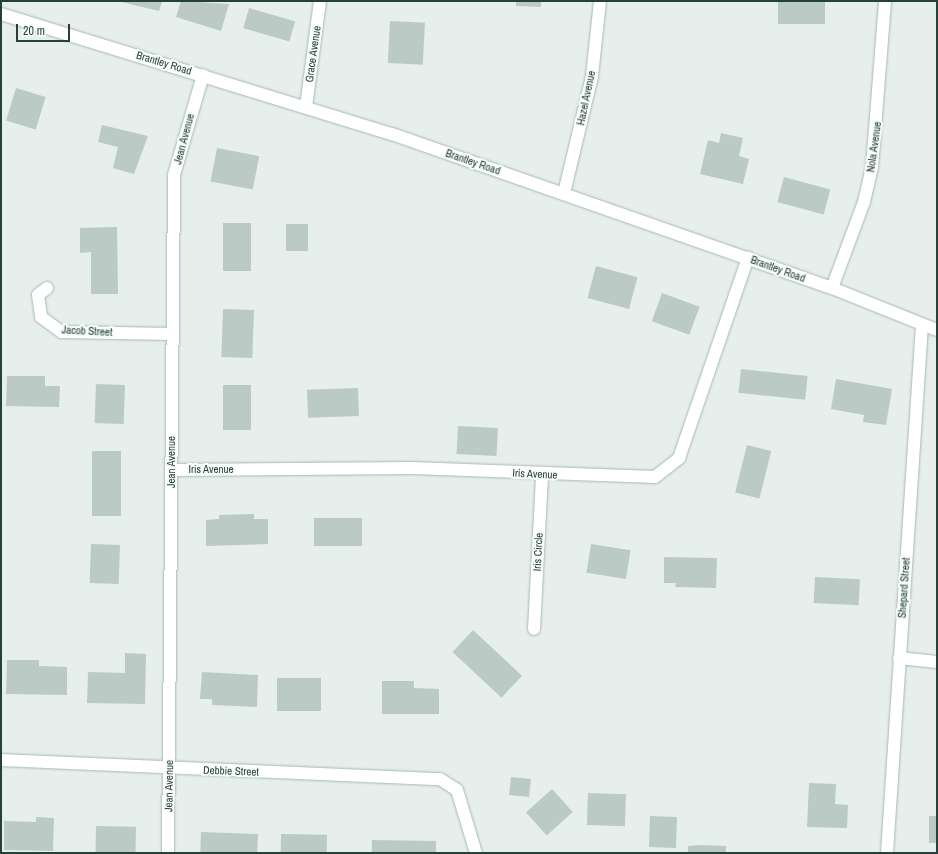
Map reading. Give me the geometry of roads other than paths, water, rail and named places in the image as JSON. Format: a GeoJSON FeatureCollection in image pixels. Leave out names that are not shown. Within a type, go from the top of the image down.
{"type":"FeatureCollection","features":[{"type":"Feature","properties":{"kind":"street","name":"Grace Avenue"},"geometry":{"type":"LineString","coordinates":[[306,107],[320,1]]}},
{"type":"Feature","properties":{"kind":"street","name":"Hazel Avenue"},"geometry":{"type":"LineString","coordinates":[[564,192],[592,76],[600,1]]}},
{"type":"Feature","properties":{"kind":"street","name":"Nola Avenue"},"geometry":{"type":"LineString","coordinates":[[832,288],[864,202],[872,167],[885,1]]}},
{"type":"Feature","properties":{"kind":"street","name":"Brantley Road"},"geometry":{"type":"LineString","coordinates":[[1,14],[306,107],[564,192],[832,288],[937,330]]}},
{"type":"Feature","properties":{"kind":"street","name":"Jean Avenue"},"geometry":{"type":"LineString","coordinates":[[168,853],[174,175],[203,75]]}},
{"type":"Feature","properties":{"kind":"street","name":"Iris Avenue"},"geometry":{"type":"LineString","coordinates":[[171,470],[412,468],[639,479],[655,477],[671,466],[679,458],[694,419],[748,258]]}},
{"type":"Feature","properties":{"kind":"street","name":"Jacob Street"},"geometry":{"type":"LineString","coordinates":[[47,288],[38,295],[41,317],[62,332],[172,334]]}},
{"type":"Feature","properties":{"kind":"street","name":"Shepard Street"},"geometry":{"type":"LineString","coordinates":[[887,853],[922,324]]}},
{"type":"Feature","properties":{"kind":"street","name":"Iris Circle"},"geometry":{"type":"LineString","coordinates":[[534,629],[542,475]]}},
{"type":"Feature","properties":{"kind":"street"},"geometry":{"type":"LineString","coordinates":[[899,658],[937,662]]}},
{"type":"Feature","properties":{"kind":"street","name":"Debbie Street"},"geometry":{"type":"LineString","coordinates":[[1,760],[440,779],[457,790],[476,853]]}}]}
